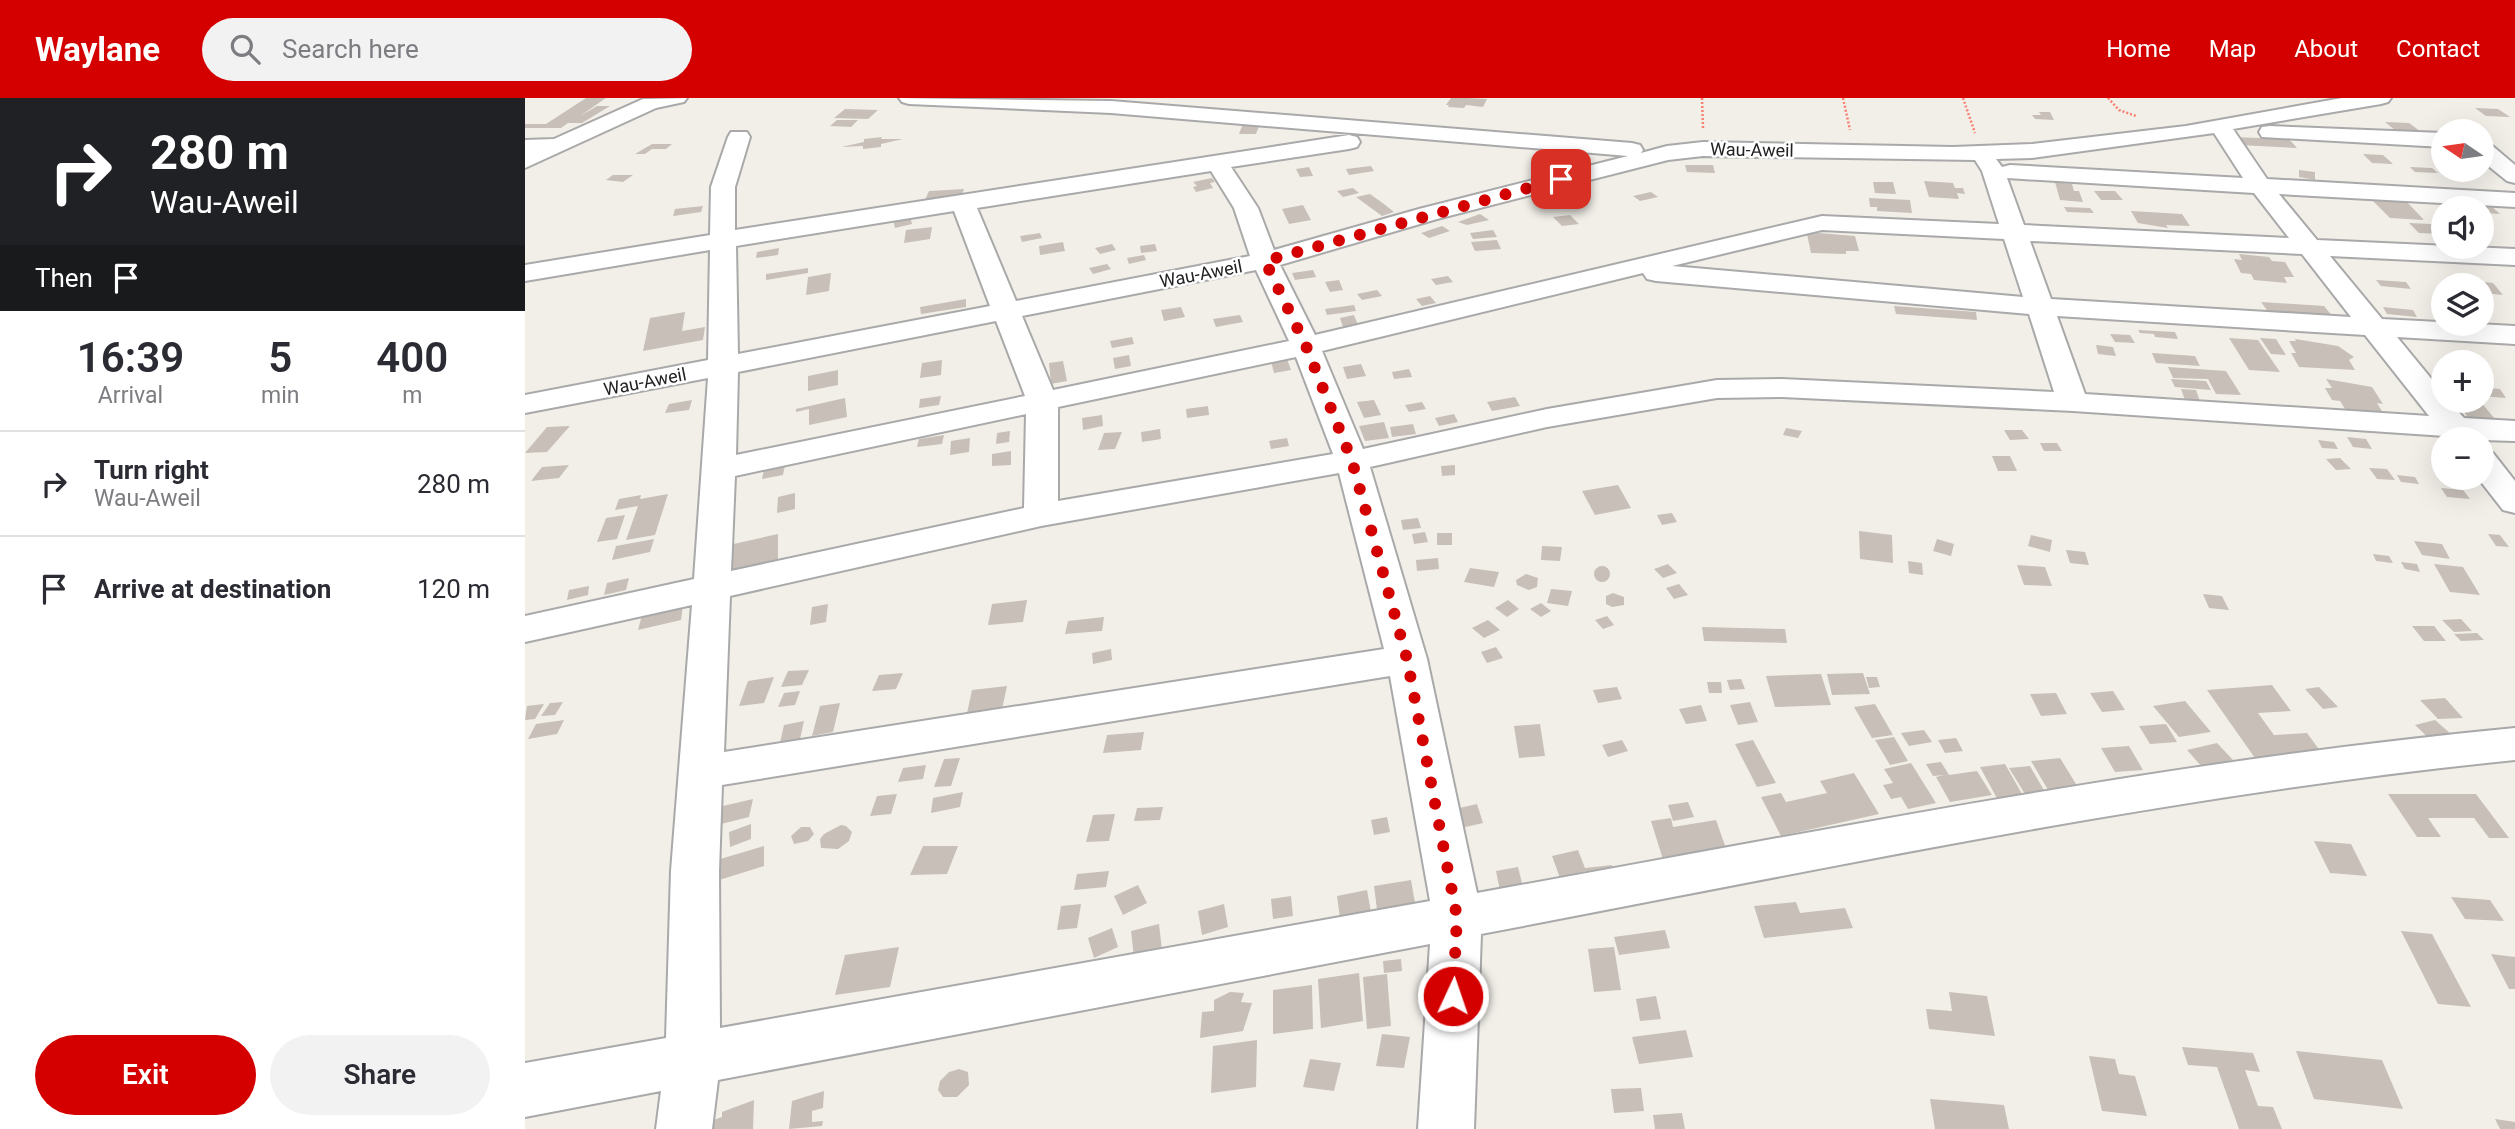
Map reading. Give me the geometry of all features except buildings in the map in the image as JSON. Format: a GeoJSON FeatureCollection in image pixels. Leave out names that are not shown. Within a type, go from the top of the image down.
{"type":"FeatureCollection","features":[{"type":"Feature","properties":{"kind":"street"},"geometry":{"type":"LineString","coordinates":[[525,161],[650,103],[677,98]]}},
{"type":"Feature","properties":{"kind":"street"},"geometry":{"type":"LineString","coordinates":[[909,98],[1111,107],[1667,153],[1988,163],[2515,200]]}},
{"type":"Feature","properties":{"kind":"street"},"geometry":{"type":"LineString","coordinates":[[2215,129],[2267,116],[2381,98]]}},
{"type":"Feature","properties":{"kind":"street"},"geometry":{"type":"LineString","coordinates":[[2215,129],[2431,139]]}},
{"type":"Feature","properties":{"kind":"street"},"geometry":{"type":"LineString","coordinates":[[2215,129],[2454,427]]}},
{"type":"Feature","properties":{"kind":"street","name":"Wau-Aweil"},"geometry":{"type":"LineString","coordinates":[[525,404],[1265,261],[1448,209],[1667,153],[1703,149],[1855,152],[1988,163],[2032,151],[2215,129]]}},
{"type":"Feature","properties":{"kind":"street"},"geometry":{"type":"LineString","coordinates":[[525,273],[722,239],[1218,164],[1399,132]]}},
{"type":"Feature","properties":{"kind":"street"},"geometry":{"type":"LineString","coordinates":[[684,1129],[693,1057],[695,871],[719,469],[723,367],[723,187],[739,137]]}},
{"type":"Feature","properties":{"kind":"street"},"geometry":{"type":"LineString","coordinates":[[2494,143],[2504,143]]}},
{"type":"Feature","properties":{"kind":"street"},"geometry":{"type":"LineString","coordinates":[[525,147],[558,145]]}},
{"type":"Feature","properties":{"kind":"street"},"geometry":{"type":"LineString","coordinates":[[2494,159],[2515,176]]}},
{"type":"Feature","properties":{"kind":"street"},"geometry":{"type":"LineString","coordinates":[[1988,163],[2073,402]]}},
{"type":"Feature","properties":{"kind":"street"},"geometry":{"type":"LineString","coordinates":[[1218,164],[1239,195],[1265,261],[1306,346],[1352,461],[1407,659],[1457,917],[1446,1129]]}},
{"type":"Feature","properties":{"kind":"street"},"geometry":{"type":"LineString","coordinates":[[964,203],[1042,400],[1041,515]]}},
{"type":"Feature","properties":{"kind":"street"},"geometry":{"type":"LineString","coordinates":[[719,469],[1306,346],[1822,223],[2515,257]]}},
{"type":"Feature","properties":{"kind":"street"},"geometry":{"type":"LineString","coordinates":[[1622,270],[2040,307],[2515,335]]}},
{"type":"Feature","properties":{"kind":"street"},"geometry":{"type":"LineString","coordinates":[[525,629],[712,590],[1041,515],[1352,461],[1547,418],[1717,389],[1782,388],[2073,402],[2431,431]]}},
{"type":"Feature","properties":{"kind":"street"},"geometry":{"type":"LineString","coordinates":[[2494,432],[2515,431]]}},
{"type":"Feature","properties":{"kind":"street"},"geometry":{"type":"LineString","coordinates":[[2494,476],[2515,503]]}},
{"type":"Feature","properties":{"kind":"street"},"geometry":{"type":"LineString","coordinates":[[701,772],[1407,659]]}},
{"type":"Feature","properties":{"kind":"street"},"geometry":{"type":"LineString","coordinates":[[525,1090],[2007,816],[2393,757],[2515,744]]}},
{"type":"Feature","properties":{"kind":"path"},"geometry":{"type":"LineString","coordinates":[[1702,98],[1703,149]]}},
{"type":"Feature","properties":{"kind":"path"},"geometry":{"type":"LineString","coordinates":[[1843,98],[1855,152]]}},
{"type":"Feature","properties":{"kind":"path"},"geometry":{"type":"LineString","coordinates":[[1963,98],[1988,163]]}},
{"type":"Feature","properties":{"kind":"route"},"geometry":{"type":"LineString","coordinates":[[1453,996],[1457,917],[1407,659],[1352,461],[1306,346],[1265,261],[1561,179]]}}]}
